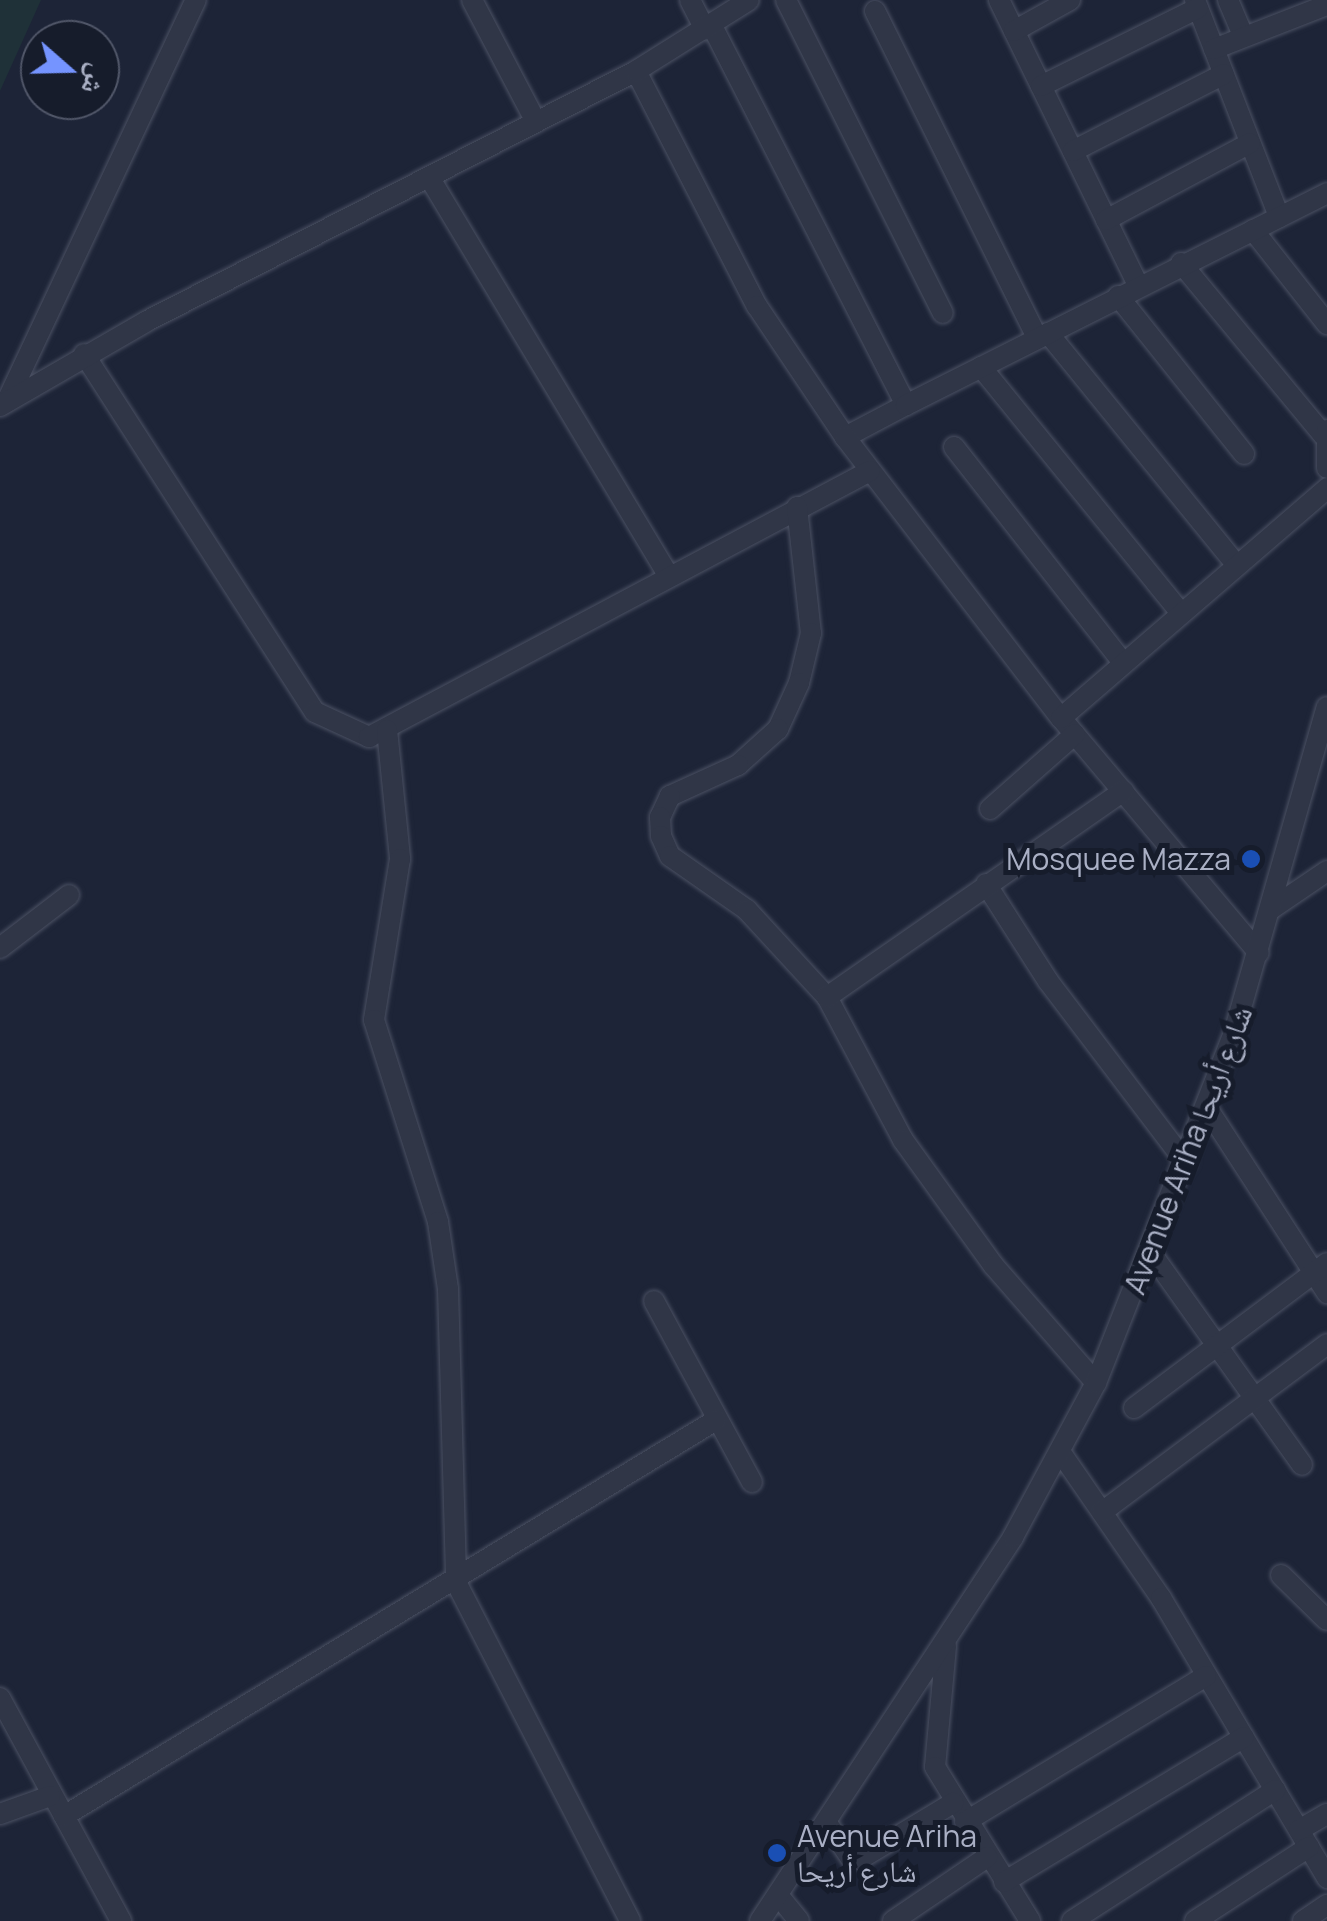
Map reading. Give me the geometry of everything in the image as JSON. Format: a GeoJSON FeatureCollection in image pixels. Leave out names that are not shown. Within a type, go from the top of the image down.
{"type":"FeatureCollection","features":[{"type":"Feature","properties":{"kind":"street"},"geometry":{"type":"LineString","coordinates":[[2,407],[196,0]]}},
{"type":"Feature","properties":{"kind":"street"},"geometry":{"type":"LineString","coordinates":[[472,0],[534,120]]}},
{"type":"Feature","properties":{"kind":"street"},"geometry":{"type":"LineString","coordinates":[[690,0],[708,27],[906,404]]}},
{"type":"Feature","properties":{"kind":"street"},"geometry":{"type":"LineString","coordinates":[[2,407],[84,354],[636,71],[749,0]]}},
{"type":"Feature","properties":{"kind":"street"},"geometry":{"type":"LineString","coordinates":[[786,0],[943,313]]}},
{"type":"Feature","properties":{"kind":"street"},"geometry":{"type":"LineString","coordinates":[[999,0],[1138,286]]}},
{"type":"Feature","properties":{"kind":"street"},"geometry":{"type":"LineString","coordinates":[[1014,31],[1070,0]]}},
{"type":"Feature","properties":{"kind":"street"},"geometry":{"type":"LineString","coordinates":[[1228,0],[1243,36]]}},
{"type":"Feature","properties":{"kind":"street"},"geometry":{"type":"LineString","coordinates":[[1041,86],[1196,4],[1279,217]]}},
{"type":"Feature","properties":{"kind":"street"},"geometry":{"type":"LineString","coordinates":[[1214,48],[1290,8],[1327,5]]}},
{"type":"Feature","properties":{"kind":"street"},"geometry":{"type":"LineString","coordinates":[[875,11],[1042,335],[1236,564]]}},
{"type":"Feature","properties":{"kind":"street"},"geometry":{"type":"LineString","coordinates":[[636,71],[757,306],[845,438],[1068,726],[1259,953]]}},
{"type":"Feature","properties":{"kind":"street"},"geometry":{"type":"LineString","coordinates":[[1073,151],[1224,74]]}},
{"type":"Feature","properties":{"kind":"street"},"geometry":{"type":"LineString","coordinates":[[1106,220],[1250,143]]}},
{"type":"Feature","properties":{"kind":"street"},"geometry":{"type":"LineString","coordinates":[[429,177],[669,577]]}},
{"type":"Feature","properties":{"kind":"street"},"geometry":{"type":"LineString","coordinates":[[845,438],[1181,263],[1327,193]]}},
{"type":"Feature","properties":{"kind":"street"},"geometry":{"type":"LineString","coordinates":[[1253,230],[1327,324]]}},
{"type":"Feature","properties":{"kind":"street"},"geometry":{"type":"LineString","coordinates":[[1181,263],[1326,433],[1327,468]]}},
{"type":"Feature","properties":{"kind":"street"},"geometry":{"type":"LineString","coordinates":[[1118,296],[1244,454]]}},
{"type":"Feature","properties":{"kind":"street"},"geometry":{"type":"LineString","coordinates":[[84,354],[315,712],[370,737],[870,471]]}},
{"type":"Feature","properties":{"kind":"street"},"geometry":{"type":"LineString","coordinates":[[981,367],[1180,612]]}},
{"type":"Feature","properties":{"kind":"street"},"geometry":{"type":"LineString","coordinates":[[954,447],[1122,661]]}},
{"type":"Feature","properties":{"kind":"street"},"geometry":{"type":"LineString","coordinates":[[990,809],[1122,661],[1327,488]]}},
{"type":"Feature","properties":{"kind":"street"},"geometry":{"type":"LineString","coordinates":[[797,507],[811,632],[799,683],[778,729],[738,764],[670,796],[660,817],[670,856],[747,910],[827,997],[903,1140],[994,1266],[1096,1383]]}},
{"type":"Feature","properties":{"kind":"street","name":"Avenue Ariha شارع أريحا"},"geometry":{"type":"LineString","coordinates":[[760,1921],[947,1640],[1061,1453],[1096,1383],[1152,1253],[1207,1108],[1259,953],[1327,707]]}},
{"type":"Feature","properties":{"kind":"street"},"geometry":{"type":"LineString","coordinates":[[387,730],[400,859],[374,1020],[438,1222],[448,1288],[456,1582],[630,1921]]}},
{"type":"Feature","properties":{"kind":"street"},"geometry":{"type":"LineString","coordinates":[[827,997],[1123,792]]}},
{"type":"Feature","properties":{"kind":"street"},"geometry":{"type":"LineString","coordinates":[[1271,909],[1327,871]]}},
{"type":"Feature","properties":{"kind":"street"},"geometry":{"type":"LineString","coordinates":[[986,884],[1048,981],[1186,1163]]}},
{"type":"Feature","properties":{"kind":"street"},"geometry":{"type":"LineString","coordinates":[[0,948],[69,895]]}},
{"type":"Feature","properties":{"kind":"street"},"geometry":{"type":"LineString","coordinates":[[1207,1108],[1320,1268],[1327,1293]]}},
{"type":"Feature","properties":{"kind":"street"},"geometry":{"type":"LineString","coordinates":[[1152,1253],[1251,1399],[1302,1465]]}},
{"type":"Feature","properties":{"kind":"street"},"geometry":{"type":"LineString","coordinates":[[1134,1408],[1214,1344],[1320,1268]]}},
{"type":"Feature","properties":{"kind":"street"},"geometry":{"type":"LineString","coordinates":[[654,1301],[752,1482]]}},
{"type":"Feature","properties":{"kind":"street"},"geometry":{"type":"LineString","coordinates":[[1102,1512],[1327,1344]]}},
{"type":"Feature","properties":{"kind":"street"},"geometry":{"type":"LineString","coordinates":[[64,1816],[456,1582],[716,1420]]}},
{"type":"Feature","properties":{"kind":"street"},"geometry":{"type":"LineString","coordinates":[[1061,1453],[1206,1676],[1326,1876]]}},
{"type":"Feature","properties":{"kind":"street"},"geometry":{"type":"LineString","coordinates":[[1281,1575],[1327,1620]]}},
{"type":"Feature","properties":{"kind":"street"},"geometry":{"type":"LineString","coordinates":[[947,1640],[934,1766],[1022,1918]]}},
{"type":"Feature","properties":{"kind":"street"},"geometry":{"type":"LineString","coordinates":[[965,1822],[1206,1676]]}},
{"type":"Feature","properties":{"kind":"street"},"geometry":{"type":"LineString","coordinates":[[0,1698],[121,1921]]}},
{"type":"Feature","properties":{"kind":"street"},"geometry":{"type":"LineString","coordinates":[[1004,1882],[1244,1737]]}},
{"type":"Feature","properties":{"kind":"street"},"geometry":{"type":"LineString","coordinates":[[1072,1921],[1275,1790]]}},
{"type":"Feature","properties":{"kind":"street"},"geometry":{"type":"LineString","coordinates":[[0,1814],[50,1796]]}},
{"type":"Feature","properties":{"kind":"street"},"geometry":{"type":"LineString","coordinates":[[827,1823],[850,1856],[860,1859],[953,1803]]}},
{"type":"Feature","properties":{"kind":"street"},"geometry":{"type":"LineString","coordinates":[[1195,1921],[1304,1838],[1327,1814]]}},
{"type":"Feature","properties":{"kind":"street"},"geometry":{"type":"LineString","coordinates":[[893,1921],[987,1857]]}},
{"type":"Feature","properties":{"kind":"street"},"geometry":{"type":"LineString","coordinates":[[778,1894],[799,1921]]}},
{"type":"Feature","properties":{"kind":"street"},"geometry":{"type":"LineString","coordinates":[[1303,1921],[1327,1905]]}},
{"type":"Feature","properties":{"kind":"shaded area"},"geometry":{"type":"Polygon","coordinates":[[[0,0],[41,0],[32,20],[20,20],[20,47],[0,91],[0,0]]]}},
{"type":"Feature","properties":{"kind":"place","name":"Mosquee Mazza"},"geometry":{"type":"Point","coordinates":[1251,859]}},
{"type":"Feature","properties":{"kind":"place","name":"Avenue Ariha شارع أريحا"},"geometry":{"type":"Point","coordinates":[777,1853]}}]}
